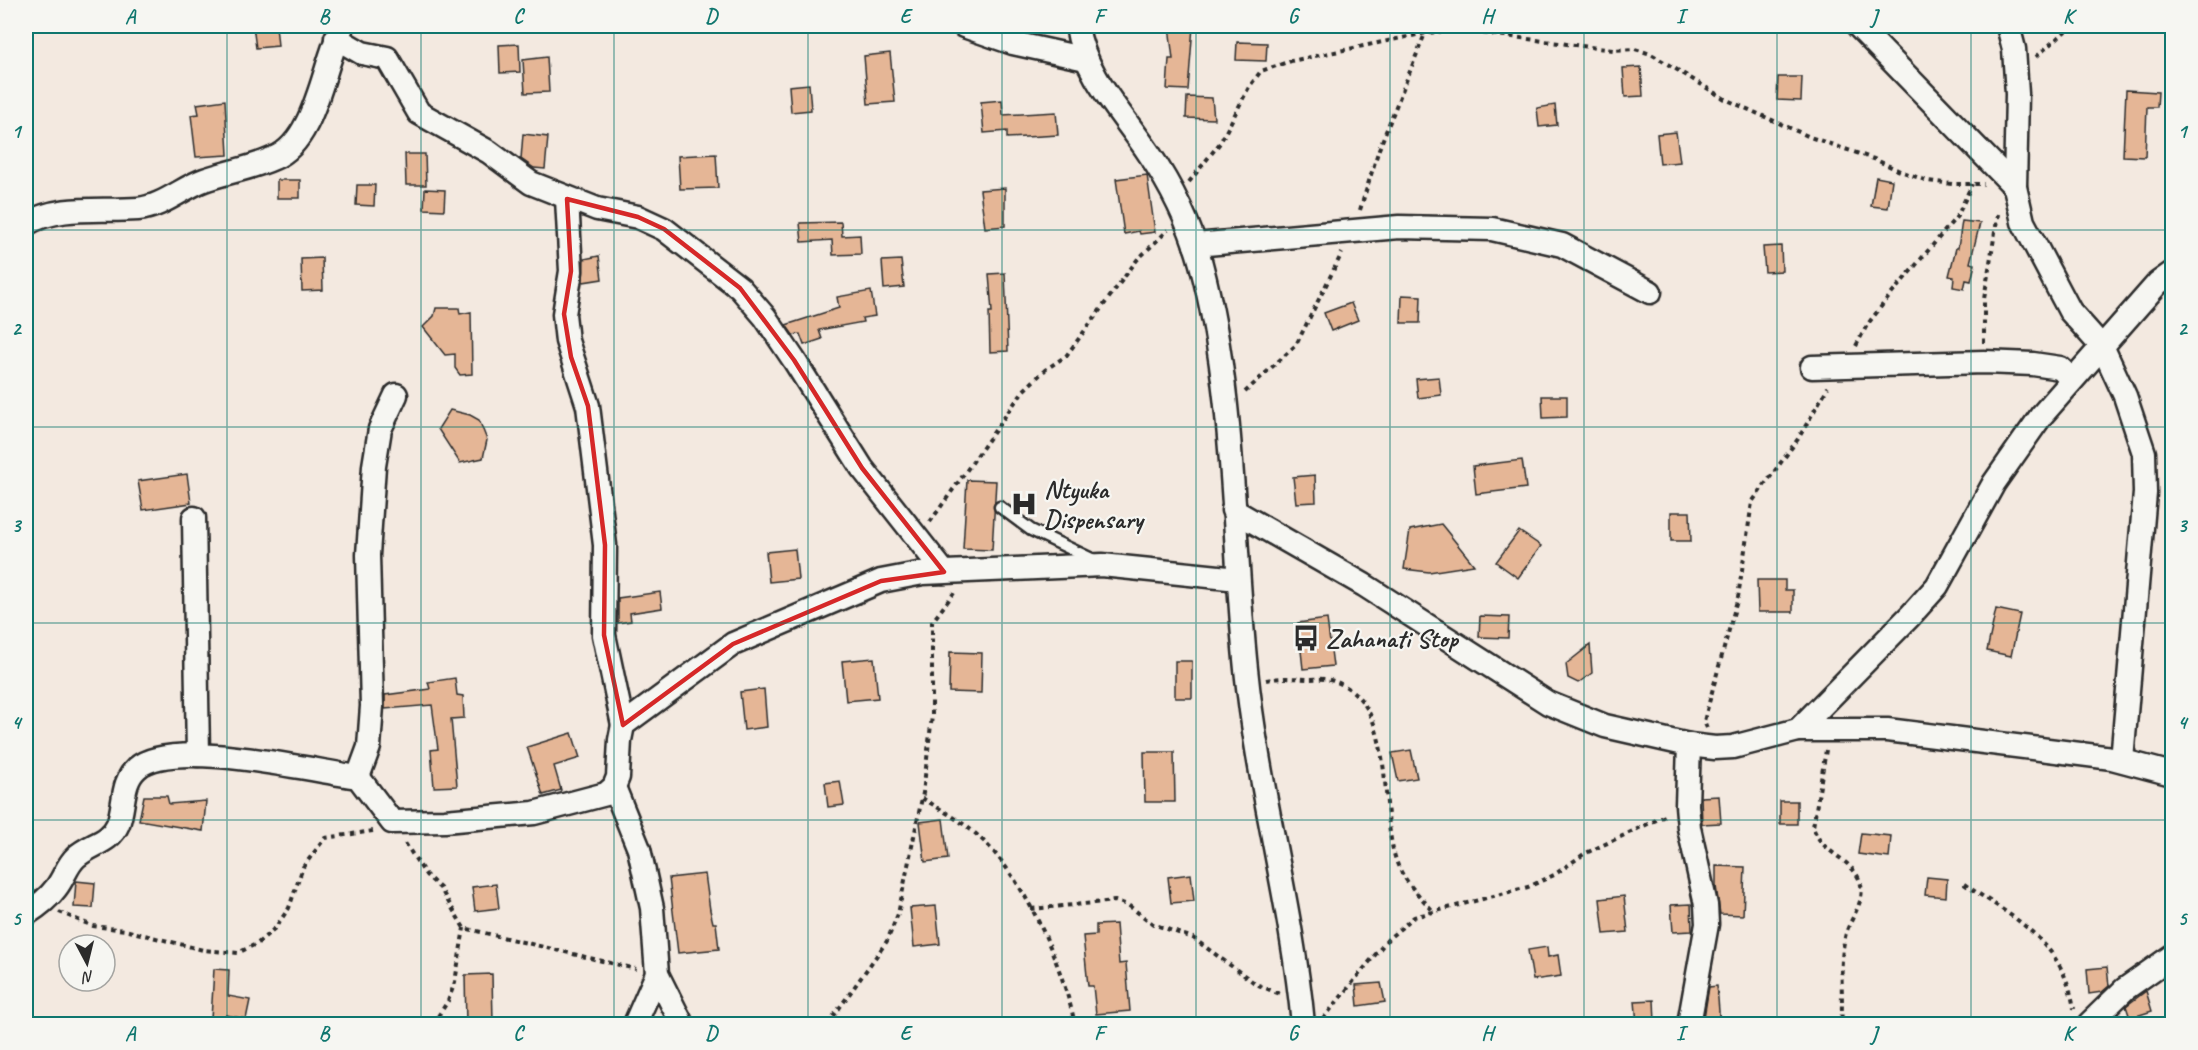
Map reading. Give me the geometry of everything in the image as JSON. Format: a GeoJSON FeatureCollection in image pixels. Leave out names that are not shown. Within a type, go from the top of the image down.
{"type":"FeatureCollection","features":[{"type":"Feature","properties":{"kind":"street"},"geometry":{"type":"LineString","coordinates":[[964,26],[1013,43],[1086,59]]}},
{"type":"Feature","properties":{"kind":"street"},"geometry":{"type":"LineString","coordinates":[[1077,26],[1086,59],[1102,87],[1180,205],[1195,245],[1218,345],[1248,684],[1303,1024]]}},
{"type":"Feature","properties":{"kind":"street"},"geometry":{"type":"LineString","coordinates":[[1858,26],[2009,186],[2023,222],[2056,289],[2070,311],[2103,348],[2125,396],[2144,453],[2145,493],[2122,760]]}},
{"type":"Feature","properties":{"kind":"street"},"geometry":{"type":"LineString","coordinates":[[2008,26],[2014,49],[2016,94],[2009,186]]}},
{"type":"Feature","properties":{"kind":"street"},"geometry":{"type":"LineString","coordinates":[[26,224],[59,212],[90,208],[117,211],[149,208],[202,181],[277,158],[306,129],[339,32],[362,53],[387,58],[419,113],[489,152],[531,183],[597,209],[638,217],[664,230],[740,288],[765,317],[862,468],[944,572]]}},
{"type":"Feature","properties":{"kind":"street"},"geometry":{"type":"LineString","coordinates":[[34,909],[57,887],[75,858],[109,838],[118,824],[126,785],[137,768],[159,759],[198,755],[230,756],[358,777],[392,822],[445,821],[534,813],[592,799],[614,788],[618,777],[623,725],[604,634],[605,545],[588,406],[567,341],[564,314],[571,271],[567,199]]}},
{"type":"Feature","properties":{"kind":"street"},"geometry":{"type":"LineString","coordinates":[[1195,245],[1399,227],[1492,229],[1562,245],[1650,292]]}},
{"type":"Feature","properties":{"kind":"street"},"geometry":{"type":"LineString","coordinates":[[1798,730],[1937,586],[1994,483],[2041,416],[2158,283],[2172,273]]}},
{"type":"Feature","properties":{"kind":"street"},"geometry":{"type":"LineString","coordinates":[[1812,367],[1984,362],[2047,365],[2060,368],[2071,380]]}},
{"type":"Feature","properties":{"kind":"street"},"geometry":{"type":"LineString","coordinates":[[358,777],[369,747],[372,706],[369,555],[374,466],[380,429],[396,395]]}},
{"type":"Feature","properties":{"kind":"street"},"geometry":{"type":"LineString","coordinates":[[1233,510],[1364,585],[1548,703],[1605,726],[1689,745],[1715,748],[1734,747],[1798,730],[1909,732],[2031,746],[2122,760],[2172,774]]}},
{"type":"Feature","properties":{"kind":"street"},"geometry":{"type":"LineString","coordinates":[[194,518],[198,755]]}},
{"type":"Feature","properties":{"kind":"street"},"geometry":{"type":"LineString","coordinates":[[623,725],[733,644],[881,581],[923,573],[1102,565],[1238,579]]}},
{"type":"Feature","properties":{"kind":"street"},"geometry":{"type":"LineString","coordinates":[[1689,745],[1687,805],[1707,924],[1689,1024]]}},
{"type":"Feature","properties":{"kind":"street"},"geometry":{"type":"LineString","coordinates":[[614,788],[639,849],[652,908],[657,974],[682,1024]]}},
{"type":"Feature","properties":{"kind":"street"},"geometry":{"type":"LineString","coordinates":[[2082,1019],[2172,956]]}},
{"type":"Feature","properties":{"kind":"street"},"geometry":{"type":"LineString","coordinates":[[634,1024],[657,974]]}},
{"type":"Feature","properties":{"kind":"lane"},"geometry":{"type":"LineString","coordinates":[[1000,507],[1031,530],[1102,565]]}},
{"type":"Feature","properties":{"kind":"path"},"geometry":{"type":"LineString","coordinates":[[2029,66],[2049,43],[2071,26]]}},
{"type":"Feature","properties":{"kind":"path"},"geometry":{"type":"LineString","coordinates":[[919,539],[1023,391],[1045,370],[1066,356],[1180,205],[1220,143],[1261,71],[1291,61],[1426,33],[1460,30],[1613,50],[1635,49],[1651,54],[1725,99],[1810,137],[1928,181],[2009,186],[1984,299],[1984,362]]}},
{"type":"Feature","properties":{"kind":"path"},"geometry":{"type":"LineString","coordinates":[[1715,748],[1704,721],[1738,597],[1752,502],[1798,439],[1842,366],[1884,303],[1958,215],[1972,184]]}},
{"type":"Feature","properties":{"kind":"path"},"geometry":{"type":"LineString","coordinates":[[828,1024],[887,941],[898,914],[922,798],[932,716],[932,622],[972,572]]}},
{"type":"Feature","properties":{"kind":"path"},"geometry":{"type":"LineString","coordinates":[[1248,684],[1276,678],[1330,679],[1347,687],[1367,708],[1377,729],[1383,756],[1390,836],[1397,864],[1434,912]]}},
{"type":"Feature","properties":{"kind":"path"},"geometry":{"type":"LineString","coordinates":[[1829,729],[1813,827],[1817,839],[1858,875],[1862,887],[1861,901],[1847,930],[1841,955],[1841,1024]]}},
{"type":"Feature","properties":{"kind":"path"},"geometry":{"type":"LineString","coordinates":[[922,798],[977,835],[1007,870],[1041,925],[1076,1024]]}},
{"type":"Feature","properties":{"kind":"path"},"geometry":{"type":"LineString","coordinates":[[1319,1024],[1388,939],[1414,917],[1528,887],[1554,875],[1584,854],[1687,805]]}},
{"type":"Feature","properties":{"kind":"path"},"geometry":{"type":"LineString","coordinates":[[34,909],[93,926],[125,930],[203,950],[238,953],[258,943],[275,928],[289,908],[303,867],[325,838],[337,834],[364,834],[392,822],[426,874],[440,888],[464,928],[455,982],[448,1001],[433,1024]]}},
{"type":"Feature","properties":{"kind":"path"},"geometry":{"type":"LineString","coordinates":[[1965,884],[2034,934],[2060,962],[2082,1019]]}},
{"type":"Feature","properties":{"kind":"path"},"geometry":{"type":"LineString","coordinates":[[1031,909],[1115,901],[1128,905],[1153,924],[1193,938],[1256,984],[1301,1001]]}},
{"type":"Feature","properties":{"kind":"path"},"geometry":{"type":"LineString","coordinates":[[464,928],[657,974]]}},
{"type":"Feature","properties":{"kind":"highlighted area"},"geometry":{"type":"Polygon","coordinates":[[[567,199],[638,217],[664,229],[740,288],[794,360],[862,468],[944,572],[881,581],[733,644],[623,725],[604,635],[605,545],[588,406],[571,357],[564,314],[571,271],[567,199]]]}},
{"type":"Feature","properties":{"kind":"building"},"geometry":{"type":"Polygon","coordinates":[[[253,26],[276,26],[278,46],[256,48],[253,26]]]}},
{"type":"Feature","properties":{"kind":"building"},"geometry":{"type":"Polygon","coordinates":[[[1169,26],[1193,26],[1188,90],[1167,89],[1169,59],[1173,59],[1169,26]]]}},
{"type":"Feature","properties":{"kind":"building"},"geometry":{"type":"Polygon","coordinates":[[[1237,42],[1267,43],[1266,61],[1236,60],[1237,42]]]}},
{"type":"Feature","properties":{"kind":"building"},"geometry":{"type":"Polygon","coordinates":[[[519,44],[520,72],[500,73],[499,45],[519,44]]]}},
{"type":"Feature","properties":{"kind":"building"},"geometry":{"type":"Polygon","coordinates":[[[890,53],[895,102],[868,104],[864,56],[890,53]]]}},
{"type":"Feature","properties":{"kind":"building"},"geometry":{"type":"Polygon","coordinates":[[[547,57],[549,92],[525,93],[523,60],[547,57]]]}},
{"type":"Feature","properties":{"kind":"building"},"geometry":{"type":"Polygon","coordinates":[[[1641,67],[1643,96],[1625,97],[1623,68],[1641,67]]]}},
{"type":"Feature","properties":{"kind":"building"},"geometry":{"type":"Polygon","coordinates":[[[1778,77],[1802,77],[1801,101],[1777,100],[1778,77]]]}},
{"type":"Feature","properties":{"kind":"building"},"geometry":{"type":"Polygon","coordinates":[[[809,84],[811,110],[791,112],[789,86],[809,84]]]}},
{"type":"Feature","properties":{"kind":"building"},"geometry":{"type":"Polygon","coordinates":[[[2126,90],[2158,92],[2157,107],[2147,107],[2145,157],[2123,156],[2126,90]]]}},
{"type":"Feature","properties":{"kind":"building"},"geometry":{"type":"Polygon","coordinates":[[[1187,97],[1212,98],[1214,119],[1186,118],[1187,97]]]}},
{"type":"Feature","properties":{"kind":"building"},"geometry":{"type":"Polygon","coordinates":[[[225,100],[228,155],[196,157],[191,115],[199,114],[197,104],[225,100]]]}},
{"type":"Feature","properties":{"kind":"building"},"geometry":{"type":"Polygon","coordinates":[[[1002,100],[1003,115],[1056,112],[1058,135],[1007,138],[1007,131],[984,133],[981,102],[1002,100]]]}},
{"type":"Feature","properties":{"kind":"building"},"geometry":{"type":"Polygon","coordinates":[[[1555,105],[1557,125],[1539,127],[1537,108],[1555,105]]]}},
{"type":"Feature","properties":{"kind":"building"},"geometry":{"type":"Polygon","coordinates":[[[1676,132],[1680,162],[1660,164],[1657,134],[1676,132]]]}},
{"type":"Feature","properties":{"kind":"building"},"geometry":{"type":"Polygon","coordinates":[[[523,134],[548,137],[545,169],[534,168],[521,159],[523,134]]]}},
{"type":"Feature","properties":{"kind":"building"},"geometry":{"type":"Polygon","coordinates":[[[405,154],[425,154],[426,185],[406,185],[405,154]]]}},
{"type":"Feature","properties":{"kind":"building"},"geometry":{"type":"Polygon","coordinates":[[[716,154],[718,188],[680,189],[678,156],[716,154]]]}},
{"type":"Feature","properties":{"kind":"building"},"geometry":{"type":"Polygon","coordinates":[[[1147,175],[1155,232],[1140,234],[1139,231],[1124,234],[1116,179],[1147,175]]]}},
{"type":"Feature","properties":{"kind":"building"},"geometry":{"type":"Polygon","coordinates":[[[1876,177],[1892,180],[1888,208],[1871,206],[1876,177]]]}},
{"type":"Feature","properties":{"kind":"building"},"geometry":{"type":"Polygon","coordinates":[[[277,180],[300,180],[300,198],[277,198],[277,180]]]}},
{"type":"Feature","properties":{"kind":"building"},"geometry":{"type":"Polygon","coordinates":[[[357,185],[375,185],[374,206],[356,205],[357,185]]]}},
{"type":"Feature","properties":{"kind":"building"},"geometry":{"type":"Polygon","coordinates":[[[1005,188],[1005,226],[985,228],[980,190],[1005,188]]]}},
{"type":"Feature","properties":{"kind":"building"},"geometry":{"type":"Polygon","coordinates":[[[425,189],[445,190],[444,210],[424,209],[425,189]]]}},
{"type":"Feature","properties":{"kind":"building"},"geometry":{"type":"Polygon","coordinates":[[[1962,221],[1980,223],[1970,263],[1975,264],[1971,281],[1966,280],[1964,289],[1953,287],[1954,277],[1949,276],[1956,248],[1958,248],[1962,221]]]}},
{"type":"Feature","properties":{"kind":"building"},"geometry":{"type":"Polygon","coordinates":[[[841,222],[842,236],[860,235],[861,254],[833,255],[832,240],[802,242],[800,223],[841,222]]]}},
{"type":"Feature","properties":{"kind":"building"},"geometry":{"type":"Polygon","coordinates":[[[1781,246],[1782,271],[1765,272],[1763,247],[1781,246]]]}},
{"type":"Feature","properties":{"kind":"building"},"geometry":{"type":"Polygon","coordinates":[[[599,256],[602,279],[583,282],[584,259],[599,256]]]}},
{"type":"Feature","properties":{"kind":"building"},"geometry":{"type":"Polygon","coordinates":[[[322,258],[323,290],[302,291],[301,259],[322,258]]]}},
{"type":"Feature","properties":{"kind":"building"},"geometry":{"type":"Polygon","coordinates":[[[901,260],[904,287],[884,289],[882,261],[901,260]]]}},
{"type":"Feature","properties":{"kind":"building"},"geometry":{"type":"Polygon","coordinates":[[[1005,273],[1008,351],[990,352],[989,312],[992,312],[989,274],[1005,273]]]}},
{"type":"Feature","properties":{"kind":"building"},"geometry":{"type":"Polygon","coordinates":[[[871,291],[875,316],[862,318],[863,322],[819,330],[822,339],[804,345],[800,334],[793,335],[786,325],[839,308],[837,297],[871,291]]]}},
{"type":"Feature","properties":{"kind":"building"},"geometry":{"type":"Polygon","coordinates":[[[1402,295],[1421,296],[1420,323],[1401,323],[1402,295]]]}},
{"type":"Feature","properties":{"kind":"building"},"geometry":{"type":"Polygon","coordinates":[[[1351,303],[1358,320],[1331,331],[1324,313],[1351,303]]]}},
{"type":"Feature","properties":{"kind":"building"},"geometry":{"type":"Polygon","coordinates":[[[436,308],[459,308],[460,314],[471,312],[472,374],[460,375],[455,368],[455,354],[445,355],[423,327],[434,316],[436,308]]]}},
{"type":"Feature","properties":{"kind":"building"},"geometry":{"type":"Polygon","coordinates":[[[1439,377],[1441,395],[1418,398],[1416,379],[1439,377]]]}},
{"type":"Feature","properties":{"kind":"building"},"geometry":{"type":"Polygon","coordinates":[[[1542,396],[1567,396],[1567,417],[1543,418],[1542,396]]]}},
{"type":"Feature","properties":{"kind":"building"},"geometry":{"type":"Polygon","coordinates":[[[450,410],[479,420],[487,440],[483,458],[460,463],[438,429],[450,410]]]}},
{"type":"Feature","properties":{"kind":"building"},"geometry":{"type":"Polygon","coordinates":[[[1522,460],[1526,488],[1476,494],[1473,466],[1522,460]]]}},
{"type":"Feature","properties":{"kind":"building"},"geometry":{"type":"Polygon","coordinates":[[[187,474],[191,503],[143,510],[138,481],[187,474]]]}},
{"type":"Feature","properties":{"kind":"building"},"geometry":{"type":"Polygon","coordinates":[[[1315,475],[1316,502],[1296,503],[1293,477],[1315,475]]]}},
{"type":"Feature","properties":{"kind":"building"},"geometry":{"type":"Polygon","coordinates":[[[967,480],[996,481],[992,550],[963,549],[967,480]]]}},
{"type":"Feature","properties":{"kind":"building"},"geometry":{"type":"Polygon","coordinates":[[[1671,512],[1690,512],[1691,541],[1671,541],[1671,512]]]}},
{"type":"Feature","properties":{"kind":"building"},"geometry":{"type":"Polygon","coordinates":[[[1441,524],[1474,565],[1429,572],[1404,569],[1410,530],[1441,524]]]}},
{"type":"Feature","properties":{"kind":"building"},"geometry":{"type":"Polygon","coordinates":[[[1519,531],[1541,546],[1518,578],[1496,562],[1519,531]]]}},
{"type":"Feature","properties":{"kind":"building"},"geometry":{"type":"Polygon","coordinates":[[[795,549],[798,579],[769,582],[766,552],[795,549]]]}},
{"type":"Feature","properties":{"kind":"building"},"geometry":{"type":"Polygon","coordinates":[[[1757,580],[1785,580],[1785,590],[1793,590],[1793,612],[1758,612],[1757,580]]]}},
{"type":"Feature","properties":{"kind":"building"},"geometry":{"type":"Polygon","coordinates":[[[660,592],[662,608],[630,613],[631,621],[618,623],[618,598],[660,592]]]}},
{"type":"Feature","properties":{"kind":"building"},"geometry":{"type":"Polygon","coordinates":[[[1996,609],[2020,614],[2011,656],[1987,651],[1996,609]]]}},
{"type":"Feature","properties":{"kind":"building"},"geometry":{"type":"Polygon","coordinates":[[[1480,616],[1509,617],[1508,638],[1479,637],[1480,616]]]}},
{"type":"Feature","properties":{"kind":"building"},"geometry":{"type":"Polygon","coordinates":[[[1327,619],[1333,666],[1303,669],[1298,623],[1327,619]]]}},
{"type":"Feature","properties":{"kind":"building"},"geometry":{"type":"Polygon","coordinates":[[[1590,645],[1592,673],[1578,683],[1568,678],[1566,664],[1590,645]]]}},
{"type":"Feature","properties":{"kind":"building"},"geometry":{"type":"Polygon","coordinates":[[[950,652],[982,653],[981,693],[949,692],[950,652]]]}},
{"type":"Feature","properties":{"kind":"building"},"geometry":{"type":"Polygon","coordinates":[[[874,658],[878,698],[846,701],[842,661],[874,658]]]}},
{"type":"Feature","properties":{"kind":"building"},"geometry":{"type":"Polygon","coordinates":[[[1175,661],[1192,661],[1192,698],[1175,698],[1175,661]]]}},
{"type":"Feature","properties":{"kind":"building"},"geometry":{"type":"Polygon","coordinates":[[[455,678],[457,695],[463,696],[464,718],[451,719],[457,786],[434,787],[431,750],[438,749],[432,705],[385,709],[385,695],[430,689],[428,682],[455,678]]]}},
{"type":"Feature","properties":{"kind":"building"},"geometry":{"type":"Polygon","coordinates":[[[764,689],[767,727],[744,730],[740,692],[764,689]]]}},
{"type":"Feature","properties":{"kind":"building"},"geometry":{"type":"Polygon","coordinates":[[[572,733],[580,758],[554,766],[561,790],[543,795],[527,747],[572,733]]]}},
{"type":"Feature","properties":{"kind":"building"},"geometry":{"type":"Polygon","coordinates":[[[1411,750],[1417,778],[1398,781],[1392,753],[1411,750]]]}},
{"type":"Feature","properties":{"kind":"building"},"geometry":{"type":"Polygon","coordinates":[[[1144,752],[1174,752],[1175,802],[1145,802],[1144,752]]]}},
{"type":"Feature","properties":{"kind":"building"},"geometry":{"type":"Polygon","coordinates":[[[840,781],[844,805],[828,807],[825,783],[840,781]]]}},
{"type":"Feature","properties":{"kind":"building"},"geometry":{"type":"Polygon","coordinates":[[[144,796],[167,796],[169,804],[206,801],[203,831],[139,820],[144,796]]]}},
{"type":"Feature","properties":{"kind":"building"},"geometry":{"type":"Polygon","coordinates":[[[1719,796],[1721,823],[1702,824],[1701,797],[1719,796]]]}},
{"type":"Feature","properties":{"kind":"building"},"geometry":{"type":"Polygon","coordinates":[[[1780,801],[1797,801],[1797,824],[1780,824],[1780,801]]]}},
{"type":"Feature","properties":{"kind":"building"},"geometry":{"type":"Polygon","coordinates":[[[943,819],[948,859],[925,862],[920,822],[943,819]]]}},
{"type":"Feature","properties":{"kind":"building"},"geometry":{"type":"Polygon","coordinates":[[[1861,833],[1891,836],[1889,858],[1858,854],[1861,833]]]}},
{"type":"Feature","properties":{"kind":"building"},"geometry":{"type":"Polygon","coordinates":[[[1716,866],[1745,867],[1743,915],[1720,914],[1716,866]]]}},
{"type":"Feature","properties":{"kind":"building"},"geometry":{"type":"Polygon","coordinates":[[[705,874],[710,910],[713,923],[716,923],[719,949],[678,953],[669,878],[705,874]]]}},
{"type":"Feature","properties":{"kind":"building"},"geometry":{"type":"Polygon","coordinates":[[[1191,874],[1194,901],[1171,903],[1168,877],[1191,874]]]}},
{"type":"Feature","properties":{"kind":"building"},"geometry":{"type":"Polygon","coordinates":[[[1927,877],[1947,879],[1946,897],[1925,895],[1927,877]]]}},
{"type":"Feature","properties":{"kind":"building"},"geometry":{"type":"Polygon","coordinates":[[[76,881],[95,883],[93,908],[74,907],[76,881]]]}},
{"type":"Feature","properties":{"kind":"building"},"geometry":{"type":"Polygon","coordinates":[[[496,884],[499,908],[475,911],[472,887],[496,884]]]}},
{"type":"Feature","properties":{"kind":"building"},"geometry":{"type":"Polygon","coordinates":[[[1624,896],[1628,932],[1604,934],[1600,899],[1624,896]]]}},
{"type":"Feature","properties":{"kind":"building"},"geometry":{"type":"Polygon","coordinates":[[[1691,904],[1692,931],[1673,932],[1671,905],[1691,904]]]}},
{"type":"Feature","properties":{"kind":"building"},"geometry":{"type":"Polygon","coordinates":[[[936,906],[940,944],[914,947],[910,908],[936,906]]]}},
{"type":"Feature","properties":{"kind":"building"},"geometry":{"type":"Polygon","coordinates":[[[1116,924],[1119,964],[1126,963],[1130,1011],[1096,1014],[1093,986],[1088,986],[1083,936],[1096,935],[1096,925],[1116,924]]]}},
{"type":"Feature","properties":{"kind":"building"},"geometry":{"type":"Polygon","coordinates":[[[1547,947],[1548,957],[1558,955],[1561,976],[1533,980],[1528,950],[1547,947]]]}},
{"type":"Feature","properties":{"kind":"building"},"geometry":{"type":"Polygon","coordinates":[[[2107,967],[2109,986],[2102,992],[2089,994],[2087,969],[2107,967]]]}},
{"type":"Feature","properties":{"kind":"building"},"geometry":{"type":"Polygon","coordinates":[[[214,969],[229,970],[228,996],[250,1000],[246,1019],[226,1015],[226,1020],[211,1019],[214,969]]]}},
{"type":"Feature","properties":{"kind":"building"},"geometry":{"type":"Polygon","coordinates":[[[492,974],[493,1024],[466,1024],[465,975],[492,974]]]}},
{"type":"Feature","properties":{"kind":"building"},"geometry":{"type":"Polygon","coordinates":[[[1381,983],[1385,1002],[1358,1006],[1356,985],[1381,983]]]}},
{"type":"Feature","properties":{"kind":"building"},"geometry":{"type":"Polygon","coordinates":[[[1717,986],[1720,1024],[1703,1024],[1709,987],[1717,986]]]}},
{"type":"Feature","properties":{"kind":"building"},"geometry":{"type":"Polygon","coordinates":[[[2146,991],[2152,1011],[2130,1018],[2126,1006],[2146,991]]]}},
{"type":"Feature","properties":{"kind":"building"},"geometry":{"type":"Polygon","coordinates":[[[1654,1000],[1655,1023],[1637,1024],[1635,1001],[1654,1000]]]}},
{"type":"Feature","properties":{"kind":"place","name":"Ntyuka Dispensary"},"geometry":{"type":"Point","coordinates":[1024,504]}},
{"type":"Feature","properties":{"kind":"place","name":"Zahanati Stop"},"geometry":{"type":"Point","coordinates":[1306,638]}}]}
